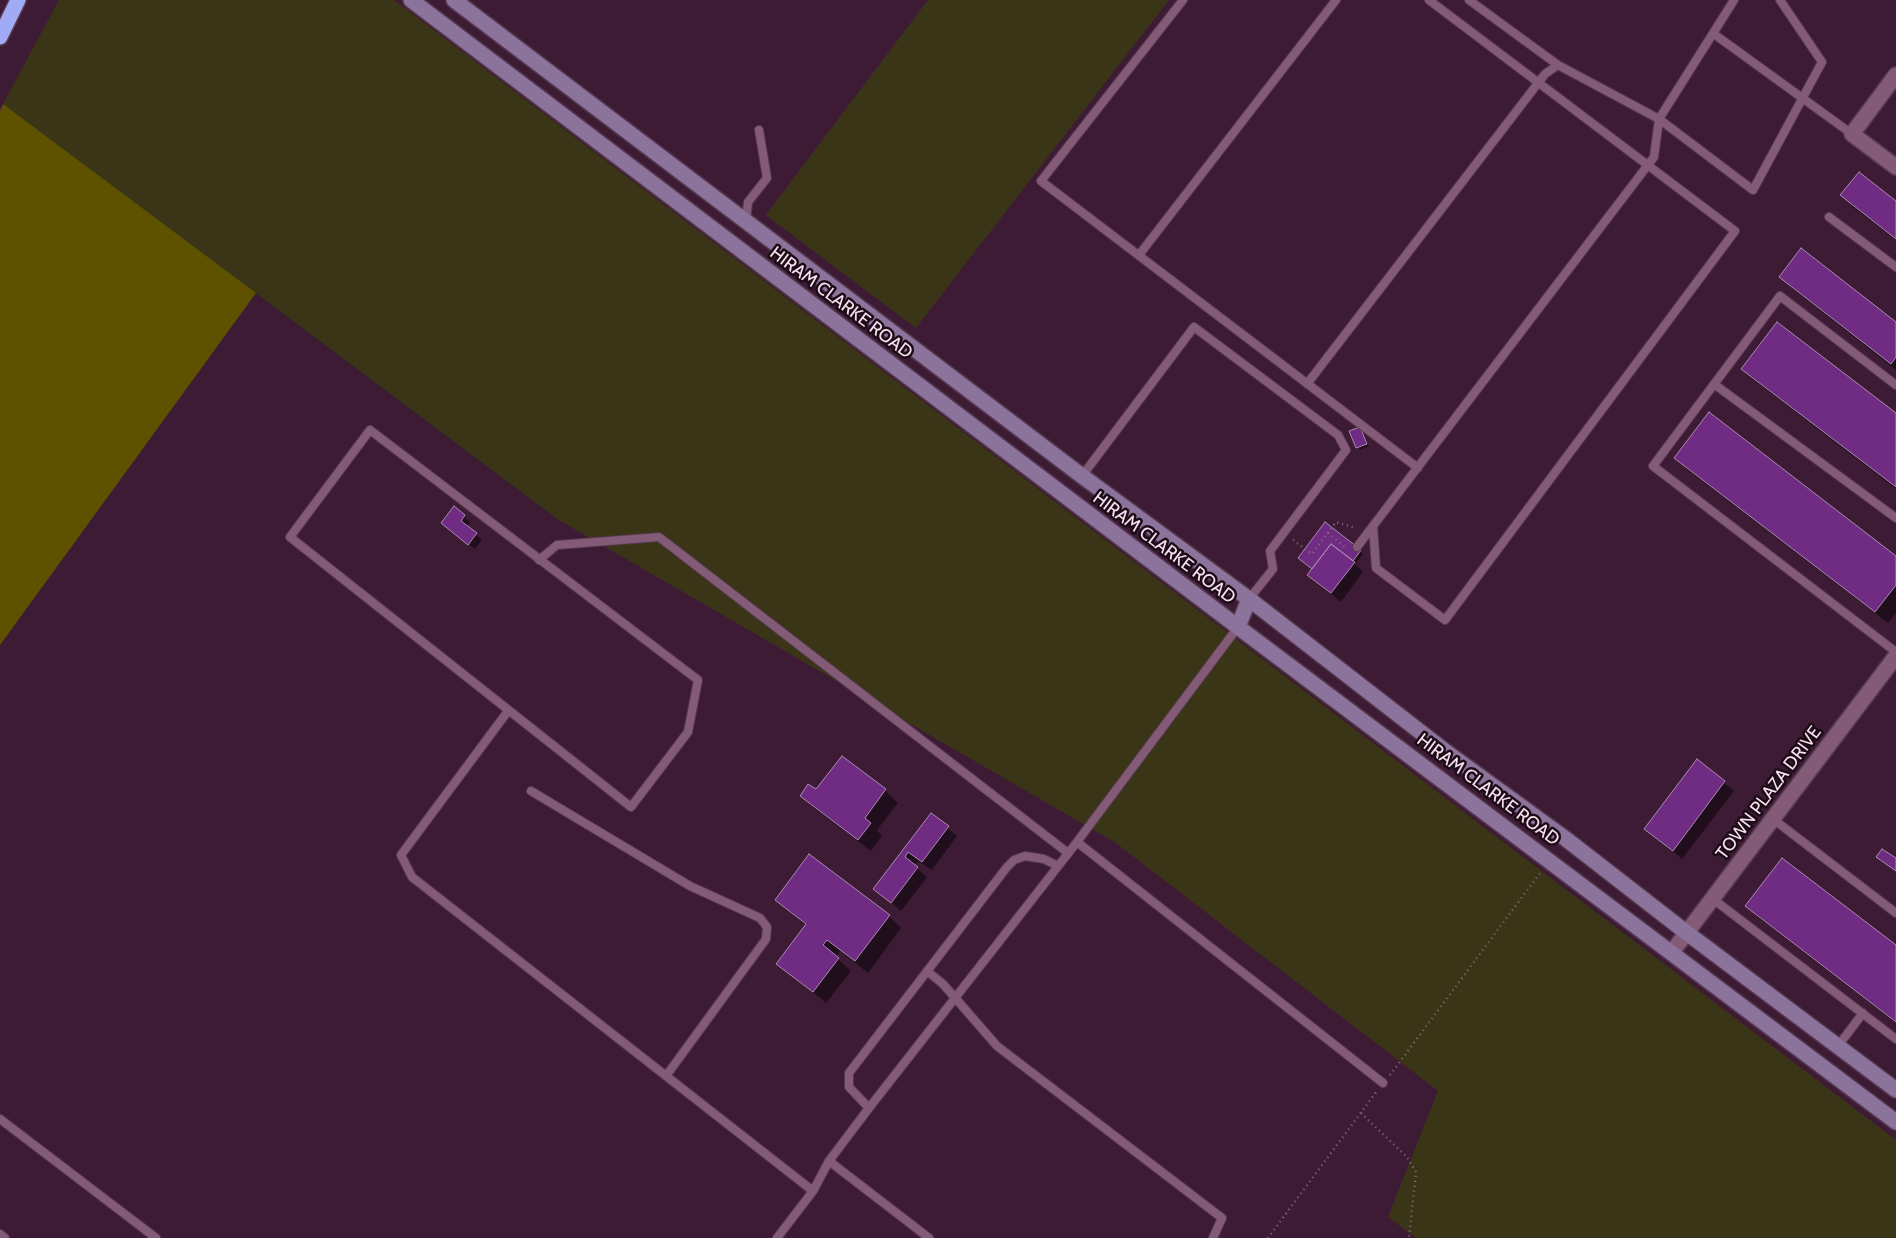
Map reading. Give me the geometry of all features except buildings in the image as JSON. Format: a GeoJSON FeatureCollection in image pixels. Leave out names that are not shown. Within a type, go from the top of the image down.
{"type":"FeatureCollection","features":[{"type":"Feature","properties":{"kind":"highway"},"geometry":{"type":"LineString","coordinates":[[0,37],[18,0]]}},
{"type":"Feature","properties":{"kind":"main road","name":"HIRAM CLARKE ROAD"},"geometry":{"type":"LineString","coordinates":[[411,0],[1238,627],[1896,1122]]}},
{"type":"Feature","properties":{"kind":"main road","name":"HIRAM CLARKE ROAD"},"geometry":{"type":"LineString","coordinates":[[454,0],[1082,476],[1250,599],[1445,751],[1566,839],[1687,933],[1896,1090]]}},
{"type":"Feature","properties":{"kind":"main road"},"geometry":{"type":"LineString","coordinates":[[539,97],[555,77]]}},
{"type":"Feature","properties":{"kind":"main road"},"geometry":{"type":"LineString","coordinates":[[730,242],[746,221]]}},
{"type":"Feature","properties":{"kind":"main road"},"geometry":{"type":"LineString","coordinates":[[900,371],[916,349]]}},
{"type":"Feature","properties":{"kind":"main road"},"geometry":{"type":"LineString","coordinates":[[1069,499],[1082,476]]}},
{"type":"Feature","properties":{"kind":"main road"},"geometry":{"type":"LineString","coordinates":[[1238,627],[1250,599]]}},
{"type":"Feature","properties":{"kind":"main road"},"geometry":{"type":"LineString","coordinates":[[1431,771],[1445,751]]}},
{"type":"Feature","properties":{"kind":"main road"},"geometry":{"type":"LineString","coordinates":[[1823,1066],[1838,1046]]}},
{"type":"Feature","properties":{"kind":"street"},"geometry":{"type":"LineString","coordinates":[[1896,75],[1852,134],[1896,167]]}},
{"type":"Feature","properties":{"kind":"street","name":"TOWN PLAZA DRIVE"},"geometry":{"type":"LineString","coordinates":[[1672,952],[1896,656]]}},
{"type":"Feature","properties":{"kind":"lane"},"geometry":{"type":"LineString","coordinates":[[1183,0],[1041,181],[1418,468]]}},
{"type":"Feature","properties":{"kind":"lane"},"geometry":{"type":"LineString","coordinates":[[1139,255],[1336,0]]}},
{"type":"Feature","properties":{"kind":"lane"},"geometry":{"type":"LineString","coordinates":[[1371,529],[1376,568],[1445,620],[1735,231],[1429,0]]}},
{"type":"Feature","properties":{"kind":"lane"},"geometry":{"type":"LineString","coordinates":[[1469,0],[1479,3],[1558,65],[1660,119],[1753,190],[1822,62],[1780,0]]}},
{"type":"Feature","properties":{"kind":"lane"},"geometry":{"type":"LineString","coordinates":[[1357,547],[1654,157],[1660,119],[1734,0]]}},
{"type":"Feature","properties":{"kind":"lane"},"geometry":{"type":"LineString","coordinates":[[1714,34],[1852,134]]}},
{"type":"Feature","properties":{"kind":"lane"},"geometry":{"type":"LineString","coordinates":[[1307,384],[1538,82],[1545,74],[1558,65]]}},
{"type":"Feature","properties":{"kind":"lane"},"geometry":{"type":"LineString","coordinates":[[746,221],[748,202],[767,178],[759,130]]}},
{"type":"Feature","properties":{"kind":"lane"},"geometry":{"type":"LineString","coordinates":[[1829,217],[1896,267]]}},
{"type":"Feature","properties":{"kind":"lane"},"geometry":{"type":"LineString","coordinates":[[1896,385],[1780,296],[1652,466],[1896,652]]}},
{"type":"Feature","properties":{"kind":"lane"},"geometry":{"type":"LineString","coordinates":[[1082,476],[1194,327],[1338,435],[1346,450],[1270,551],[1272,569],[1250,599]]}},
{"type":"Feature","properties":{"kind":"lane"},"geometry":{"type":"LineString","coordinates":[[1714,384],[1896,518]]}},
{"type":"Feature","properties":{"kind":"lane"},"geometry":{"type":"LineString","coordinates":[[370,430],[539,560],[698,680],[688,732],[631,807],[290,537],[370,430]]}},
{"type":"Feature","properties":{"kind":"lane"},"geometry":{"type":"LineString","coordinates":[[539,560],[557,545],[659,537],[1068,854]]}},
{"type":"Feature","properties":{"kind":"lane"},"geometry":{"type":"LineString","coordinates":[[777,1238],[813,1191],[829,1161],[1078,842],[1238,627]]}},
{"type":"Feature","properties":{"kind":"lane"},"geometry":{"type":"LineString","coordinates":[[508,711],[400,855],[412,877],[813,1191]]}},
{"type":"Feature","properties":{"kind":"lane"},"geometry":{"type":"LineString","coordinates":[[530,791],[690,886],[760,918],[767,927],[766,940],[666,1076]]}},
{"type":"Feature","properties":{"kind":"lane"},"geometry":{"type":"LineString","coordinates":[[1773,819],[1896,913]]}},
{"type":"Feature","properties":{"kind":"lane"},"geometry":{"type":"LineString","coordinates":[[1078,842],[1383,1083]]}},
{"type":"Feature","properties":{"kind":"lane"},"geometry":{"type":"LineString","coordinates":[[869,1108],[849,1088],[849,1074],[927,971],[1014,860],[1025,856],[1044,860],[1058,866]]}},
{"type":"Feature","properties":{"kind":"lane"},"geometry":{"type":"LineString","coordinates":[[1713,899],[1896,1038]]}},
{"type":"Feature","properties":{"kind":"lane"},"geometry":{"type":"LineString","coordinates":[[927,971],[943,984],[954,999],[997,1046],[1222,1218],[1213,1238]]}},
{"type":"Feature","properties":{"kind":"lane"},"geometry":{"type":"LineString","coordinates":[[1838,1046],[1863,1013]]}},
{"type":"Feature","properties":{"kind":"lane"},"geometry":{"type":"LineString","coordinates":[[0,1119],[156,1238]]}},
{"type":"Feature","properties":{"kind":"lane"},"geometry":{"type":"LineString","coordinates":[[829,1161],[929,1238]]}},
{"type":"Feature","properties":{"kind":"lane"},"geometry":{"type":"LineString","coordinates":[[0,1234],[5,1238]]}},
{"type":"Feature","properties":{"kind":"path"},"geometry":{"type":"LineString","coordinates":[[1284,533],[1312,554],[1336,522],[1371,529]]}},
{"type":"Feature","properties":{"kind":"path"},"geometry":{"type":"LineString","coordinates":[[1328,533],[1352,552],[1357,547]]}},
{"type":"Feature","properties":{"kind":"path"},"geometry":{"type":"LineString","coordinates":[[1268,1238],[1550,860]]}},
{"type":"Feature","properties":{"kind":"path"},"geometry":{"type":"LineString","coordinates":[[1361,1113],[1407,1157],[1416,1172],[1409,1238]]}},
{"type":"Feature","properties":{"kind":"shaded area"},"geometry":{"type":"Polygon","coordinates":[[[59,0],[394,0],[1896,1140],[1896,1238],[1416,1238],[1388,1217],[1438,1091],[1116,843],[559,520],[3,104],[59,0]]]}},
{"type":"Feature","properties":{"kind":"shaded area"},"geometry":{"type":"Polygon","coordinates":[[[928,0],[1169,0],[916,328],[766,215],[928,0]]]}},
{"type":"Feature","properties":{"kind":"shaded area"},"geometry":{"type":"Polygon","coordinates":[[[3,104],[256,293],[0,645],[0,111],[3,104]]]}}]}
